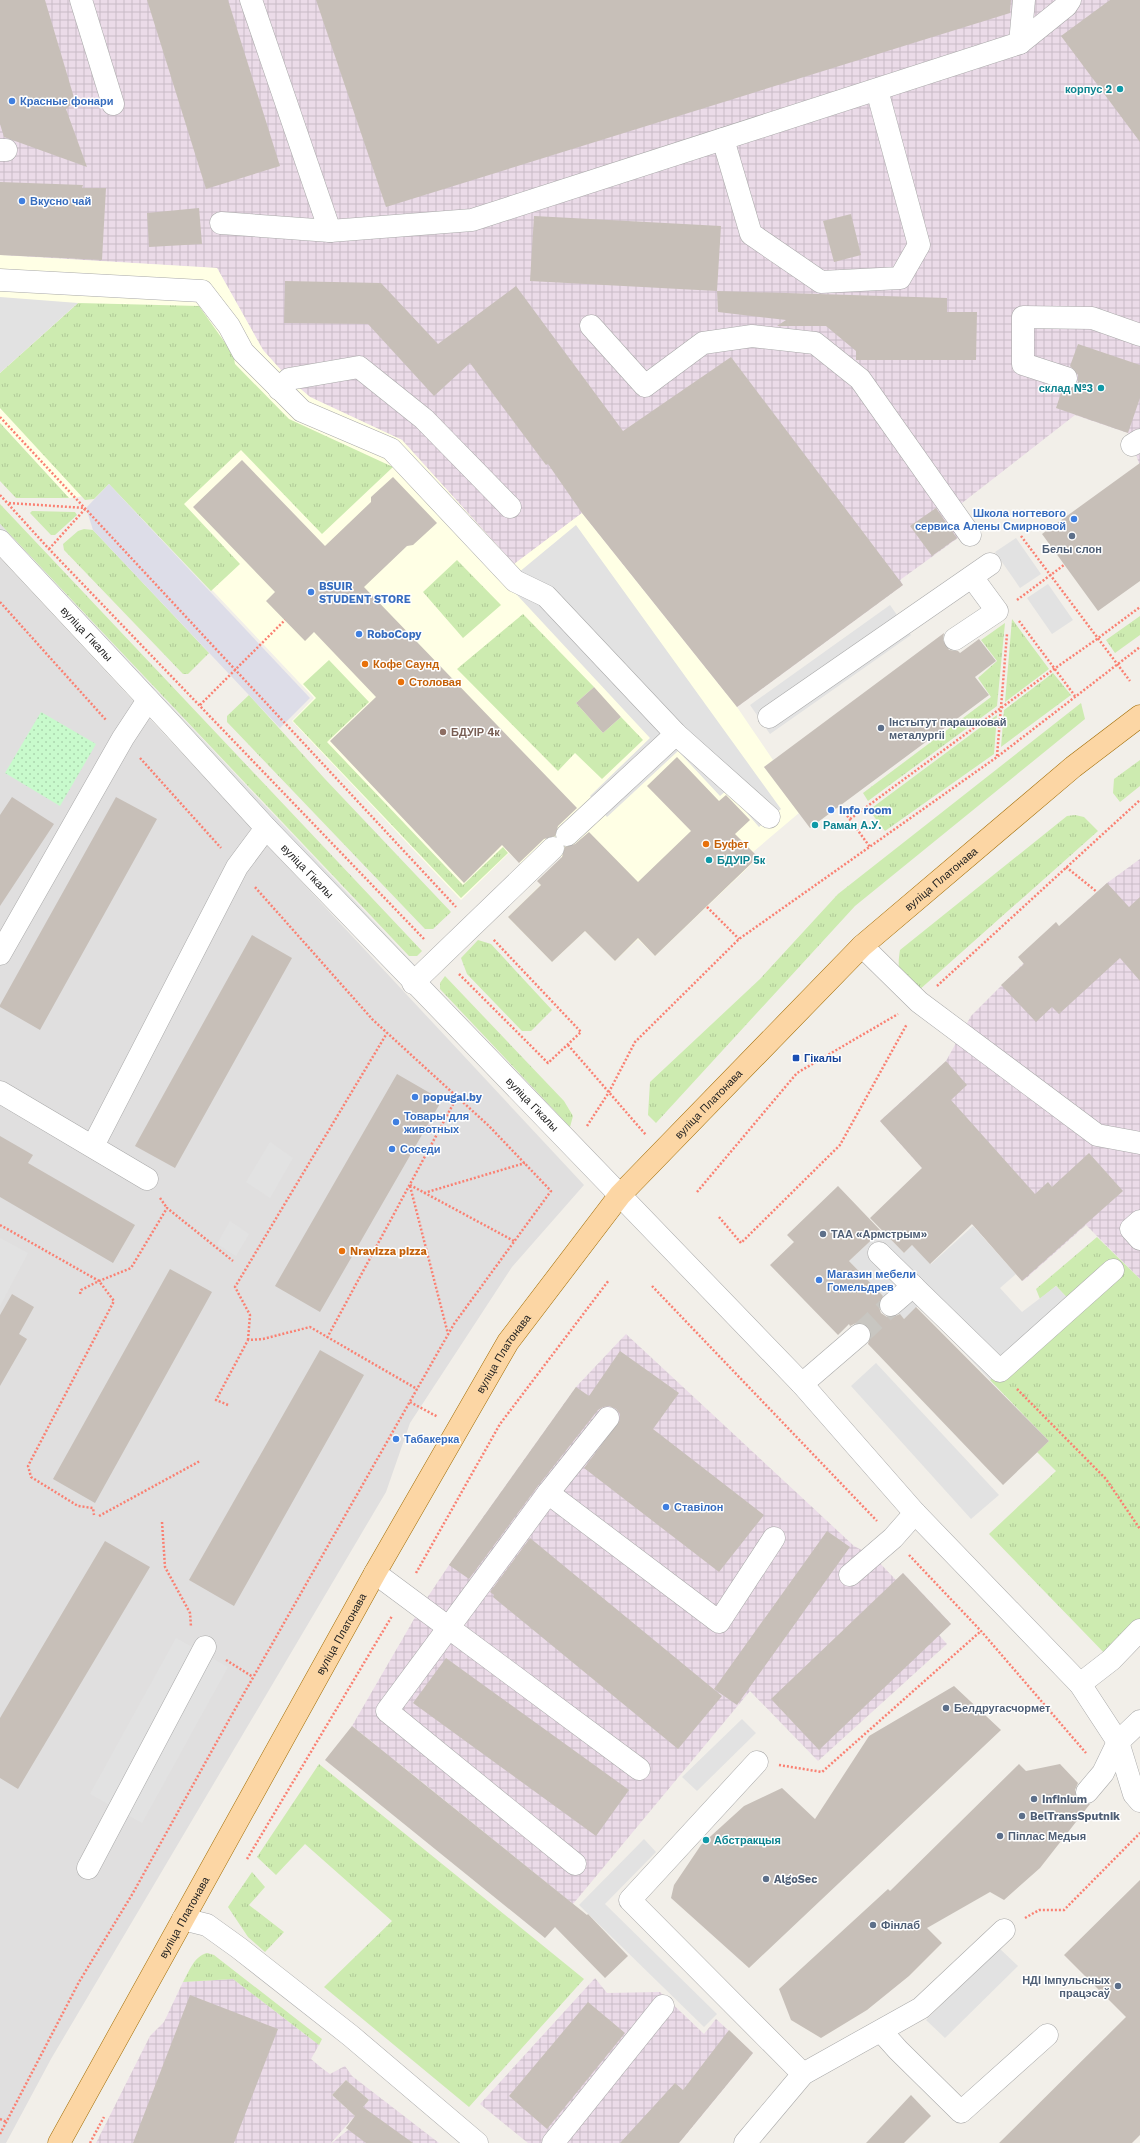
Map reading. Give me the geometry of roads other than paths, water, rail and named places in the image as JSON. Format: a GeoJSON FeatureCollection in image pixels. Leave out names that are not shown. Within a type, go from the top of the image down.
{"type":"FeatureCollection","features":[{"type":"Feature","properties":{"kind":"main road","name":"вуліца Платонава"},"geometry":{"type":"LineString","coordinates":[[59,2143],[375,1573],[508,1342],[620,1194],[862,946],[1066,772],[1140,716]]}},
{"type":"Feature","properties":{"kind":"street"},"geometry":{"type":"LineString","coordinates":[[81,0],[113,104]]}},
{"type":"Feature","properties":{"kind":"street"},"geometry":{"type":"LineString","coordinates":[[251,0],[330,231]]}},
{"type":"Feature","properties":{"kind":"street"},"geometry":{"type":"LineString","coordinates":[[1020,43],[1024,0]]}},
{"type":"Feature","properties":{"kind":"street"},"geometry":{"type":"LineString","coordinates":[[221,223],[330,231],[472,220],[1020,43],[1066,6],[1070,0]]}},
{"type":"Feature","properties":{"kind":"street"},"geometry":{"type":"LineString","coordinates":[[724,139],[751,234],[821,282],[900,278],[919,245],[877,90]]}},
{"type":"Feature","properties":{"kind":"street"},"geometry":{"type":"LineString","coordinates":[[0,280],[202,291],[228,326],[243,352],[302,411],[391,449],[515,581],[546,596],[676,734],[769,817]]}},
{"type":"Feature","properties":{"kind":"street"},"geometry":{"type":"LineString","coordinates":[[1066,378],[1023,364],[1023,317],[1092,318],[1140,335]]}},
{"type":"Feature","properties":{"kind":"street"},"geometry":{"type":"LineString","coordinates":[[591,326],[645,386],[703,343],[752,336],[815,343],[860,379],[970,534]]}},
{"type":"Feature","properties":{"kind":"street"},"geometry":{"type":"LineString","coordinates":[[279,389],[289,379],[359,367],[424,419],[510,508]]}},
{"type":"Feature","properties":{"kind":"street","name":"вуліца Гікалы"},"geometry":{"type":"LineString","coordinates":[[2,549],[148,700],[266,828],[414,983],[620,1194],[802,1384],[915,1513],[1080,1684],[1118,1742],[1134,1794],[1140,1800]]}},
{"type":"Feature","properties":{"kind":"street"},"geometry":{"type":"LineString","coordinates":[[769,717],[990,564]]}},
{"type":"Feature","properties":{"kind":"street"},"geometry":{"type":"LineString","coordinates":[[955,639],[997,611],[972,577]]}},
{"type":"Feature","properties":{"kind":"street"},"geometry":{"type":"LineString","coordinates":[[0,954],[123,738],[148,700]]}},
{"type":"Feature","properties":{"kind":"street"},"geometry":{"type":"LineString","coordinates":[[414,983],[473,924],[676,734]]}},
{"type":"Feature","properties":{"kind":"street"},"geometry":{"type":"LineString","coordinates":[[93,1146],[237,867],[266,828]]}},
{"type":"Feature","properties":{"kind":"street"},"geometry":{"type":"LineString","coordinates":[[862,946],[919,1002],[1097,1135],[1136,1147]]}},
{"type":"Feature","properties":{"kind":"street"},"geometry":{"type":"LineString","coordinates":[[0,1092],[93,1146],[147,1180]]}},
{"type":"Feature","properties":{"kind":"street"},"geometry":{"type":"LineString","coordinates":[[1140,1221],[1131,1229],[1140,1238]]}},
{"type":"Feature","properties":{"kind":"street"},"geometry":{"type":"LineString","coordinates":[[879,1252],[1000,1371],[1113,1270]]}},
{"type":"Feature","properties":{"kind":"street"},"geometry":{"type":"LineString","coordinates":[[891,1305],[913,1286]]}},
{"type":"Feature","properties":{"kind":"street"},"geometry":{"type":"LineString","coordinates":[[802,1384],[859,1335]]}},
{"type":"Feature","properties":{"kind":"street"},"geometry":{"type":"LineString","coordinates":[[575,1864],[387,1711],[548,1493],[608,1418]]}},
{"type":"Feature","properties":{"kind":"street"},"geometry":{"type":"LineString","coordinates":[[548,1493],[719,1622],[774,1538]]}},
{"type":"Feature","properties":{"kind":"street"},"geometry":{"type":"LineString","coordinates":[[850,1575],[893,1538],[915,1513]]}},
{"type":"Feature","properties":{"kind":"street"},"geometry":{"type":"LineString","coordinates":[[375,1573],[639,1769]]}},
{"type":"Feature","properties":{"kind":"street"},"geometry":{"type":"LineString","coordinates":[[1080,1684],[1111,1660],[1140,1630]]}},
{"type":"Feature","properties":{"kind":"street"},"geometry":{"type":"LineString","coordinates":[[88,1868],[205,1647]]}},
{"type":"Feature","properties":{"kind":"street"},"geometry":{"type":"LineString","coordinates":[[1086,1792],[1103,1773],[1118,1742],[1140,1721]]}},
{"type":"Feature","properties":{"kind":"street"},"geometry":{"type":"LineString","coordinates":[[757,1762],[630,1900],[803,2074]]}},
{"type":"Feature","properties":{"kind":"street"},"geometry":{"type":"LineString","coordinates":[[183,1919],[207,1925],[239,1948],[351,2036],[477,2143]]}},
{"type":"Feature","properties":{"kind":"street"},"geometry":{"type":"LineString","coordinates":[[745,2143],[803,2074],[921,2008],[1004,1930]]}},
{"type":"Feature","properties":{"kind":"street"},"geometry":{"type":"LineString","coordinates":[[553,2143],[663,2006]]}},
{"type":"Feature","properties":{"kind":"street"},"geometry":{"type":"LineString","coordinates":[[881,2031],[898,2050],[961,2112],[1047,2035]]}},
{"type":"Feature","properties":{"kind":"tunnel"},"geometry":{"type":"LineString","coordinates":[[859,1335],[891,1305]]}},
{"type":"Feature","properties":{"kind":"place","name":"корпус 2"},"geometry":{"type":"Point","coordinates":[1120,89]}},
{"type":"Feature","properties":{"kind":"place","name":"Красные фонари"},"geometry":{"type":"Point","coordinates":[12,101]}},
{"type":"Feature","properties":{"kind":"place","name":"Вкусно чай"},"geometry":{"type":"Point","coordinates":[22,201]}},
{"type":"Feature","properties":{"kind":"place","name":"склад №3"},"geometry":{"type":"Point","coordinates":[1101,388]}},
{"type":"Feature","properties":{"kind":"place","name":"Школа ногтевого сервиса Алены Смирновой"},"geometry":{"type":"Point","coordinates":[1074,519]}},
{"type":"Feature","properties":{"kind":"place","name":"Белы слон"},"geometry":{"type":"Point","coordinates":[1072,536]}},
{"type":"Feature","properties":{"kind":"place","name":"BSUIR STUDENT STORE"},"geometry":{"type":"Point","coordinates":[311,592]}},
{"type":"Feature","properties":{"kind":"place","name":"RoboCopy"},"geometry":{"type":"Point","coordinates":[359,634]}},
{"type":"Feature","properties":{"kind":"place","name":"Кофе Саунд"},"geometry":{"type":"Point","coordinates":[365,664]}},
{"type":"Feature","properties":{"kind":"place","name":"Столовая"},"geometry":{"type":"Point","coordinates":[401,682]}},
{"type":"Feature","properties":{"kind":"place","name":"Інстытут парашковай металургіі"},"geometry":{"type":"Point","coordinates":[881,728]}},
{"type":"Feature","properties":{"kind":"place","name":"БДУІР 4к"},"geometry":{"type":"Point","coordinates":[443,732]}},
{"type":"Feature","properties":{"kind":"place","name":"Info room"},"geometry":{"type":"Point","coordinates":[831,810]}},
{"type":"Feature","properties":{"kind":"place","name":"Раман А.У."},"geometry":{"type":"Point","coordinates":[815,825]}},
{"type":"Feature","properties":{"kind":"place","name":"Буфет"},"geometry":{"type":"Point","coordinates":[706,844]}},
{"type":"Feature","properties":{"kind":"place","name":"БДУІР 5к"},"geometry":{"type":"Point","coordinates":[709,860]}},
{"type":"Feature","properties":{"kind":"place","name":"Гікалы"},"geometry":{"type":"Point","coordinates":[796,1058]}},
{"type":"Feature","properties":{"kind":"place","name":"popugai.by"},"geometry":{"type":"Point","coordinates":[415,1097]}},
{"type":"Feature","properties":{"kind":"place","name":"Товары для животных"},"geometry":{"type":"Point","coordinates":[396,1122]}},
{"type":"Feature","properties":{"kind":"place","name":"Соседи"},"geometry":{"type":"Point","coordinates":[392,1149]}},
{"type":"Feature","properties":{"kind":"place","name":"ТАА «Армстрым»"},"geometry":{"type":"Point","coordinates":[823,1234]}},
{"type":"Feature","properties":{"kind":"place","name":"Nravizza pizza"},"geometry":{"type":"Point","coordinates":[342,1251]}},
{"type":"Feature","properties":{"kind":"place","name":"Магазин мебели Гомельдрев"},"geometry":{"type":"Point","coordinates":[819,1280]}},
{"type":"Feature","properties":{"kind":"place","name":"Табакерка"},"geometry":{"type":"Point","coordinates":[396,1439]}},
{"type":"Feature","properties":{"kind":"place","name":"Ставілон"},"geometry":{"type":"Point","coordinates":[666,1507]}},
{"type":"Feature","properties":{"kind":"place","name":"Белдругасчормет"},"geometry":{"type":"Point","coordinates":[946,1708]}},
{"type":"Feature","properties":{"kind":"place","name":"Infinium"},"geometry":{"type":"Point","coordinates":[1034,1799]}},
{"type":"Feature","properties":{"kind":"place","name":"BelTransSputnik"},"geometry":{"type":"Point","coordinates":[1022,1816]}},
{"type":"Feature","properties":{"kind":"place","name":"Піплас Медыя"},"geometry":{"type":"Point","coordinates":[1000,1836]}},
{"type":"Feature","properties":{"kind":"place","name":"Абстракцыя"},"geometry":{"type":"Point","coordinates":[706,1840]}},
{"type":"Feature","properties":{"kind":"place","name":"AlgoSec"},"geometry":{"type":"Point","coordinates":[766,1879]}},
{"type":"Feature","properties":{"kind":"place","name":"Фінлаб"},"geometry":{"type":"Point","coordinates":[873,1925]}},
{"type":"Feature","properties":{"kind":"place","name":"НДІ Імпульсных працэсаў"},"geometry":{"type":"Point","coordinates":[1118,1986]}}]}
